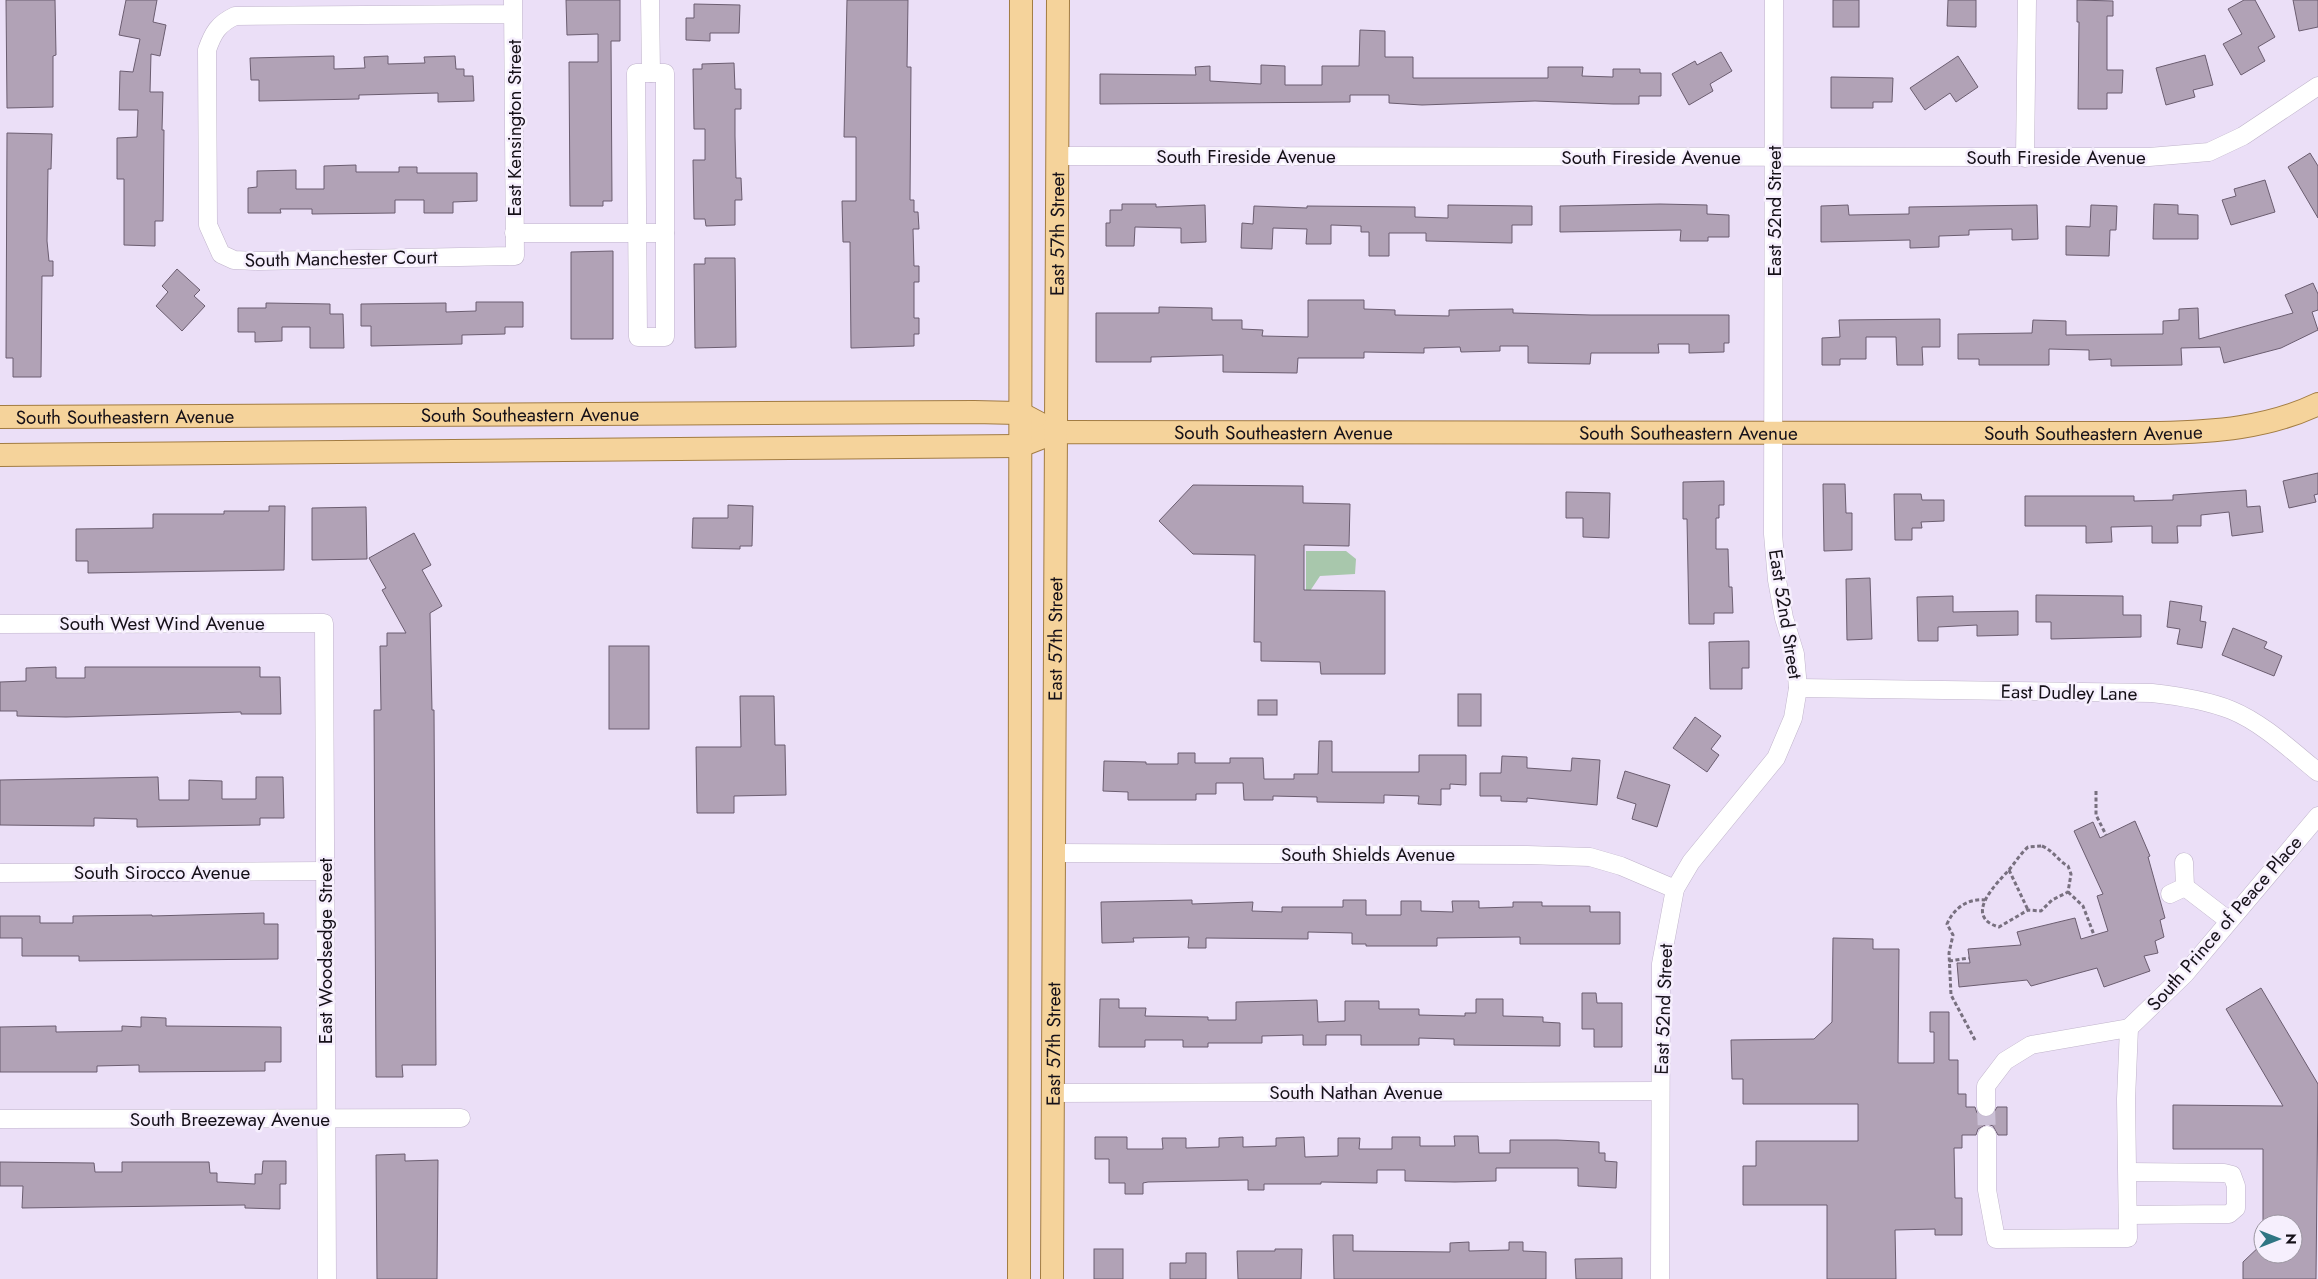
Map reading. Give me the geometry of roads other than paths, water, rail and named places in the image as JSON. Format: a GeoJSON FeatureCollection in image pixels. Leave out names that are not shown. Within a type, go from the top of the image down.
{"type":"FeatureCollection","features":[{"type":"Feature","properties":{"kind":"main road","name":"East 57th Street"},"geometry":{"type":"LineString","coordinates":[[1019,1279],[1021,0]]}},
{"type":"Feature","properties":{"kind":"main road","name":"East 57th Street"},"geometry":{"type":"LineString","coordinates":[[1052,1279],[1058,0]]}},
{"type":"Feature","properties":{"kind":"main road","name":"South Southeastern Avenue"},"geometry":{"type":"LineString","coordinates":[[0,455],[1020,446],[1056,432],[2210,432],[2252,425],[2318,404]]}},
{"type":"Feature","properties":{"kind":"main road","name":"South Southeastern Avenue"},"geometry":{"type":"LineString","coordinates":[[0,417],[507,413],[1020,413],[1056,432]]}},
{"type":"Feature","properties":{"kind":"street"},"geometry":{"type":"LineString","coordinates":[[650,0],[651,73]]}},
{"type":"Feature","properties":{"kind":"street","name":"East 52nd Street"},"geometry":{"type":"LineString","coordinates":[[1660,1279],[1661,964],[1675,889],[1691,862],[1776,758],[1793,718],[1798,688],[1795,654],[1784,618],[1777,580],[1774,534],[1774,0]]}},
{"type":"Feature","properties":{"kind":"street"},"geometry":{"type":"LineString","coordinates":[[2025,158],[2027,0]]}},
{"type":"Feature","properties":{"kind":"street","name":"East Kensington Street"},"geometry":{"type":"LineString","coordinates":[[513,7],[515,256]]}},
{"type":"Feature","properties":{"kind":"street","name":"South Manchester Court"},"geometry":{"type":"LineString","coordinates":[[513,7],[235,16],[222,22],[213,33],[207,50],[208,225],[214,243],[221,254],[234,260],[515,256]]}},
{"type":"Feature","properties":{"kind":"street"},"geometry":{"type":"LineString","coordinates":[[636,73],[665,73],[665,234],[665,337],[638,337],[636,73]]}},
{"type":"Feature","properties":{"kind":"street","name":"South Fireside Avenue"},"geometry":{"type":"LineString","coordinates":[[1056,156],[2149,157],[2209,152],[2243,136],[2318,86]]}},
{"type":"Feature","properties":{"kind":"street"},"geometry":{"type":"LineString","coordinates":[[514,234],[665,234]]}},
{"type":"Feature","properties":{"kind":"street","name":"South West Wind Avenue"},"geometry":{"type":"LineString","coordinates":[[0,624],[324,623]]}},
{"type":"Feature","properties":{"kind":"street","name":"East Woodsedge Street"},"geometry":{"type":"LineString","coordinates":[[324,623],[326,1279]]}},
{"type":"Feature","properties":{"kind":"street","name":"East Dudley Lane"},"geometry":{"type":"LineString","coordinates":[[1798,688],[2152,693],[2175,696],[2206,702],[2247,718],[2318,772]]}},
{"type":"Feature","properties":{"kind":"street","name":"South Prince of Peace Place"},"geometry":{"type":"LineString","coordinates":[[2129,1028],[2185,974],[2228,920],[2318,816]]}},
{"type":"Feature","properties":{"kind":"street","name":"South Shields Avenue"},"geometry":{"type":"LineString","coordinates":[[1054,853],[1527,855],[1590,857],[1621,866],[1675,889]]}},
{"type":"Feature","properties":{"kind":"street"},"geometry":{"type":"LineString","coordinates":[[2184,862],[2177,891],[2228,920]]}},
{"type":"Feature","properties":{"kind":"street","name":"South Sirocco Avenue"},"geometry":{"type":"LineString","coordinates":[[0,873],[325,871]]}},
{"type":"Feature","properties":{"kind":"street"},"geometry":{"type":"LineString","coordinates":[[1986,1107],[1986,1086],[2005,1061],[2031,1044],[2129,1028],[2126,1099],[2128,1238],[1996,1239],[1988,1190],[1987,1134]]}},
{"type":"Feature","properties":{"kind":"street","name":"South Nathan Avenue"},"geometry":{"type":"LineString","coordinates":[[1052,1094],[1660,1091]]}},
{"type":"Feature","properties":{"kind":"street","name":"South Breezeway Avenue"},"geometry":{"type":"LineString","coordinates":[[0,1120],[461,1118]]}},
{"type":"Feature","properties":{"kind":"street"},"geometry":{"type":"LineString","coordinates":[[2128,1172],[2224,1173],[2232,1175],[2236,1186],[2236,1208],[2229,1214],[2128,1215]]}},
{"type":"Feature","properties":{"kind":"tunnel"},"geometry":{"type":"LineString","coordinates":[[1986,1107],[1987,1135]]}}]}
